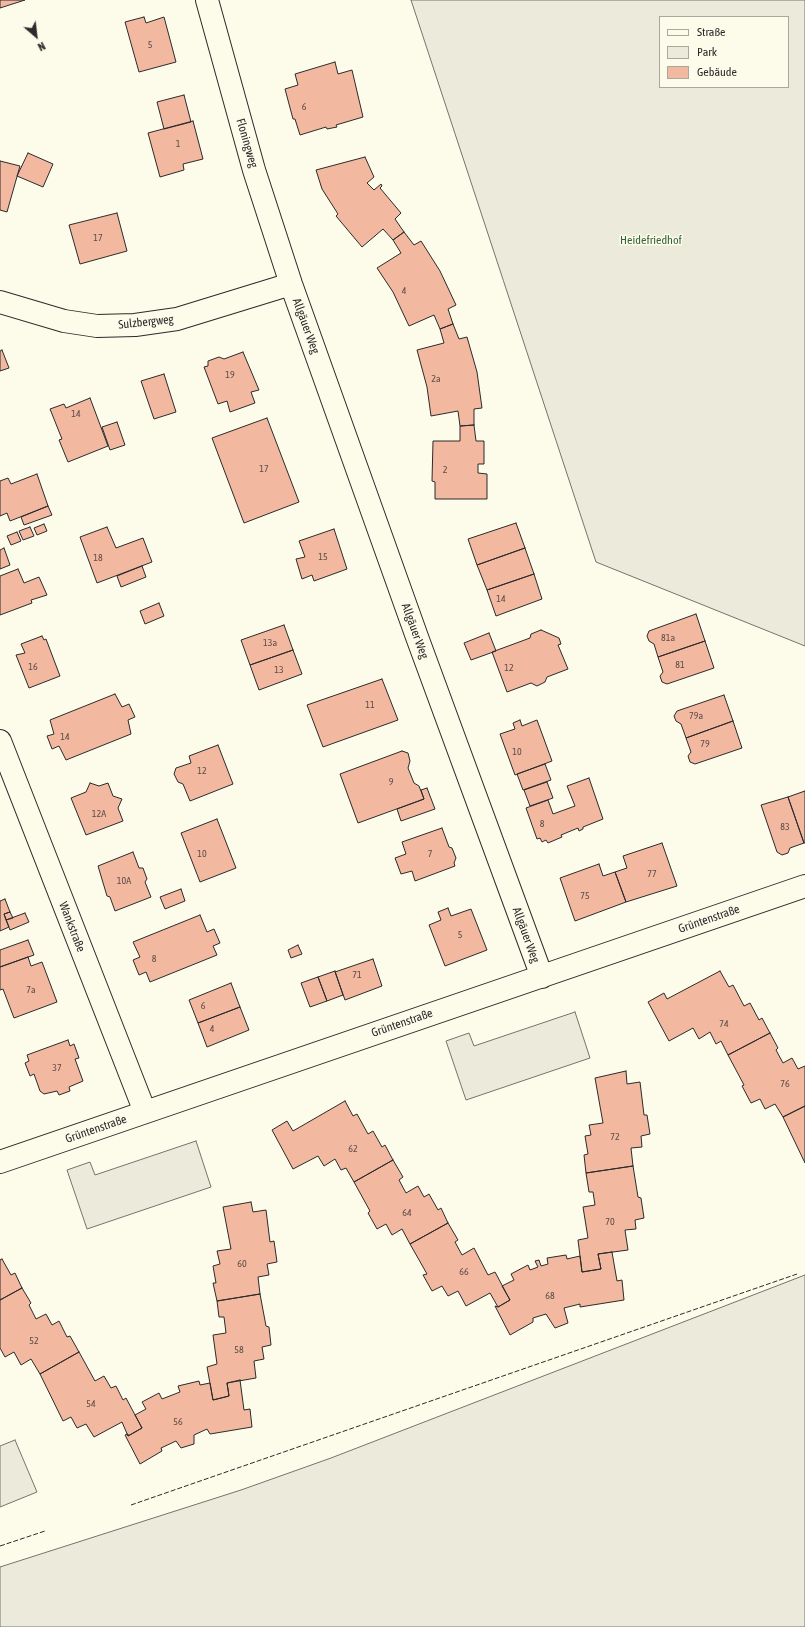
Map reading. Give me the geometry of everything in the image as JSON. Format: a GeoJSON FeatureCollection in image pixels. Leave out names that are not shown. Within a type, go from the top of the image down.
{"type":"FeatureCollection","features":[{"type":"Feature","properties":{"kind":"street","name":"Floningweg"},"geometry":{"type":"LineString","coordinates":[[207,0],[254,170],[291,284]]}},
{"type":"Feature","properties":{"kind":"street","name":"Sulzbergweg"},"geometry":{"type":"LineString","coordinates":[[0,302],[64,321],[97,326],[135,325],[177,319],[291,284]]}},
{"type":"Feature","properties":{"kind":"street","name":"Allgäuer Weg"},"geometry":{"type":"LineString","coordinates":[[291,284],[417,637],[542,977]]}},
{"type":"Feature","properties":{"kind":"street","name":"Wankstraße"},"geometry":{"type":"LineString","coordinates":[[0,741],[145,1112]]}},
{"type":"Feature","properties":{"kind":"street","name":"Grüntenstraße"},"geometry":{"type":"LineString","coordinates":[[0,1162],[805,886]]}},
{"type":"Feature","properties":{"kind":"green space","name":"Heidefriedhof"},"geometry":{"type":"Polygon","coordinates":[[[411,0],[805,0],[805,646],[596,562],[411,0]]]}},
{"type":"Feature","properties":{"kind":"green space"},"geometry":{"type":"Polygon","coordinates":[[[805,1275],[805,1627],[0,1627],[0,1567],[241,1490],[331,1458],[805,1275]]]}},
{"type":"Feature","properties":{"kind":"green space"},"geometry":{"type":"Polygon","coordinates":[[[15,1440],[37,1492],[0,1507],[0,1446],[15,1440]]]}},
{"type":"Feature","properties":{"kind":"shaded area"},"geometry":{"type":"Polygon","coordinates":[[[575,1012],[590,1058],[466,1100],[446,1041],[469,1033],[474,1046],[575,1012]]]}},
{"type":"Feature","properties":{"kind":"shaded area"},"geometry":{"type":"Polygon","coordinates":[[[196,1141],[211,1187],[87,1229],[67,1170],[90,1162],[95,1175],[196,1141]]]}},
{"type":"Feature","properties":{"kind":"building"},"geometry":{"type":"Polygon","coordinates":[[[0,0],[25,0],[0,8],[0,0]]]}},
{"type":"Feature","properties":{"kind":"building"},"geometry":{"type":"Polygon","coordinates":[[[144,17],[146,23],[164,17],[176,62],[139,72],[125,22],[144,17]]]}},
{"type":"Feature","properties":{"kind":"building"},"geometry":{"type":"Polygon","coordinates":[[[335,62],[338,74],[352,70],[363,117],[336,125],[337,127],[327,129],[326,127],[300,135],[295,119],[293,119],[285,89],[298,85],[295,74],[335,62]]]}},
{"type":"Feature","properties":{"kind":"building"},"geometry":{"type":"Polygon","coordinates":[[[184,95],[191,122],[164,129],[157,102],[184,95]]]}},
{"type":"Feature","properties":{"kind":"building"},"geometry":{"type":"Polygon","coordinates":[[[193,121],[203,159],[183,164],[184,170],[160,177],[148,133],[193,121]]]}},
{"type":"Feature","properties":{"kind":"building"},"geometry":{"type":"Polygon","coordinates":[[[28,153],[53,164],[43,187],[17,176],[28,153]]]}},
{"type":"Feature","properties":{"kind":"building"},"geometry":{"type":"Polygon","coordinates":[[[365,157],[374,177],[367,183],[374,190],[381,184],[382,186],[380,188],[401,213],[395,219],[404,232],[393,240],[383,229],[362,247],[336,216],[338,214],[322,189],[316,170],[365,157]]]}},
{"type":"Feature","properties":{"kind":"building"},"geometry":{"type":"Polygon","coordinates":[[[0,161],[20,166],[7,212],[0,210],[0,161]]]}},
{"type":"Feature","properties":{"kind":"building"},"geometry":{"type":"Polygon","coordinates":[[[117,213],[127,251],[80,264],[69,225],[117,213]]]}},
{"type":"Feature","properties":{"kind":"building"},"geometry":{"type":"Polygon","coordinates":[[[404,232],[414,245],[421,241],[440,271],[456,305],[448,309],[453,324],[440,329],[434,315],[409,326],[393,292],[377,268],[401,253],[393,240],[404,232]]]}},
{"type":"Feature","properties":{"kind":"building"},"geometry":{"type":"Polygon","coordinates":[[[453,324],[459,339],[467,337],[477,372],[482,408],[474,409],[474,425],[460,426],[458,411],[431,416],[427,387],[417,350],[444,343],[440,329],[453,324]]]}},
{"type":"Feature","properties":{"kind":"building"},"geometry":{"type":"Polygon","coordinates":[[[2,350],[9,368],[0,371],[0,351],[2,350]]]}},
{"type":"Feature","properties":{"kind":"building"},"geometry":{"type":"Polygon","coordinates":[[[243,352],[259,390],[251,392],[255,403],[230,412],[227,401],[218,404],[204,367],[208,366],[208,361],[219,357],[224,359],[243,352]]]}},
{"type":"Feature","properties":{"kind":"building"},"geometry":{"type":"Polygon","coordinates":[[[164,374],[176,412],[154,419],[141,381],[164,374]]]}},
{"type":"Feature","properties":{"kind":"building"},"geometry":{"type":"Polygon","coordinates":[[[90,398],[108,446],[68,462],[59,440],[62,439],[50,409],[64,404],[66,408],[90,398]]]}},
{"type":"Feature","properties":{"kind":"building"},"geometry":{"type":"Polygon","coordinates":[[[267,418],[299,502],[244,523],[212,438],[267,418]]]}},
{"type":"Feature","properties":{"kind":"building"},"geometry":{"type":"Polygon","coordinates":[[[117,422],[125,445],[110,450],[102,427],[117,422]]]}},
{"type":"Feature","properties":{"kind":"building"},"geometry":{"type":"Polygon","coordinates":[[[474,425],[476,441],[484,441],[484,464],[478,464],[478,473],[487,474],[487,499],[435,499],[435,482],[432,481],[433,441],[460,441],[460,426],[474,425]]]}},
{"type":"Feature","properties":{"kind":"building"},"geometry":{"type":"Polygon","coordinates":[[[37,474],[48,506],[10,521],[7,513],[0,516],[0,481],[8,478],[11,484],[37,474]]]}},
{"type":"Feature","properties":{"kind":"building"},"geometry":{"type":"Polygon","coordinates":[[[48,506],[52,515],[24,525],[21,517],[48,506]]]}},
{"type":"Feature","properties":{"kind":"building"},"geometry":{"type":"Polygon","coordinates":[[[516,523],[525,548],[477,565],[468,539],[516,523]]]}},
{"type":"Feature","properties":{"kind":"building"},"geometry":{"type":"Polygon","coordinates":[[[44,524],[47,531],[37,535],[34,528],[44,524]]]}},
{"type":"Feature","properties":{"kind":"building"},"geometry":{"type":"Polygon","coordinates":[[[30,527],[34,536],[23,540],[19,531],[30,527]]]}},
{"type":"Feature","properties":{"kind":"building"},"geometry":{"type":"Polygon","coordinates":[[[107,527],[116,548],[143,538],[152,562],[97,583],[80,537],[107,527]]]}},
{"type":"Feature","properties":{"kind":"building"},"geometry":{"type":"Polygon","coordinates":[[[334,529],[347,569],[314,581],[312,575],[302,579],[296,559],[305,557],[299,541],[334,529]]]}},
{"type":"Feature","properties":{"kind":"building"},"geometry":{"type":"Polygon","coordinates":[[[17,532],[21,541],[11,545],[7,536],[17,532]]]}},
{"type":"Feature","properties":{"kind":"building"},"geometry":{"type":"Polygon","coordinates":[[[4,548],[10,565],[0,569],[0,550],[4,548]]]}},
{"type":"Feature","properties":{"kind":"building"},"geometry":{"type":"Polygon","coordinates":[[[525,548],[534,574],[487,590],[477,565],[525,548]]]}},
{"type":"Feature","properties":{"kind":"building"},"geometry":{"type":"Polygon","coordinates":[[[142,566],[146,577],[121,587],[117,576],[142,566]]]}},
{"type":"Feature","properties":{"kind":"building"},"geometry":{"type":"Polygon","coordinates":[[[18,569],[24,583],[39,577],[47,595],[31,600],[32,603],[0,615],[0,576],[18,569]]]}},
{"type":"Feature","properties":{"kind":"building"},"geometry":{"type":"Polygon","coordinates":[[[534,574],[542,599],[496,616],[487,590],[534,574]]]}},
{"type":"Feature","properties":{"kind":"building"},"geometry":{"type":"Polygon","coordinates":[[[159,603],[164,616],[145,624],[140,611],[159,603]]]}},
{"type":"Feature","properties":{"kind":"building"},"geometry":{"type":"Polygon","coordinates":[[[696,614],[705,641],[658,657],[654,644],[649,641],[647,636],[649,631],[696,614]]]}},
{"type":"Feature","properties":{"kind":"building"},"geometry":{"type":"Polygon","coordinates":[[[284,625],[293,650],[250,665],[241,640],[284,625]]]}},
{"type":"Feature","properties":{"kind":"building"},"geometry":{"type":"Polygon","coordinates":[[[541,630],[559,638],[561,644],[558,645],[568,669],[547,677],[545,682],[537,686],[531,683],[507,692],[492,652],[530,638],[531,634],[541,630]]]}},
{"type":"Feature","properties":{"kind":"building"},"geometry":{"type":"Polygon","coordinates":[[[489,633],[496,651],[471,660],[464,643],[489,633]]]}},
{"type":"Feature","properties":{"kind":"building"},"geometry":{"type":"Polygon","coordinates":[[[42,636],[44,640],[46,639],[60,676],[29,688],[16,655],[25,653],[21,644],[42,636]]]}},
{"type":"Feature","properties":{"kind":"building"},"geometry":{"type":"Polygon","coordinates":[[[705,641],[714,668],[667,684],[662,682],[660,676],[663,672],[658,657],[705,641]]]}},
{"type":"Feature","properties":{"kind":"building"},"geometry":{"type":"Polygon","coordinates":[[[293,650],[302,674],[259,690],[250,665],[293,650]]]}},
{"type":"Feature","properties":{"kind":"building"},"geometry":{"type":"Polygon","coordinates":[[[382,679],[398,720],[323,747],[307,705],[382,679]]]}},
{"type":"Feature","properties":{"kind":"building"},"geometry":{"type":"Polygon","coordinates":[[[115,694],[122,707],[129,704],[135,717],[128,720],[131,734],[66,760],[59,746],[52,749],[47,736],[54,734],[50,720],[115,694]]]}},
{"type":"Feature","properties":{"kind":"building"},"geometry":{"type":"Polygon","coordinates":[[[724,695],[733,721],[686,738],[681,724],[676,721],[674,716],[677,711],[724,695]]]}},
{"type":"Feature","properties":{"kind":"building"},"geometry":{"type":"Polygon","coordinates":[[[520,720],[522,726],[537,720],[552,761],[515,775],[500,734],[515,729],[513,723],[520,720]]]}},
{"type":"Feature","properties":{"kind":"building"},"geometry":{"type":"Polygon","coordinates":[[[733,721],[742,748],[695,764],[690,762],[688,756],[691,752],[686,738],[733,721]]]}},
{"type":"Feature","properties":{"kind":"building"},"geometry":{"type":"Polygon","coordinates":[[[218,745],[233,784],[190,801],[183,784],[178,782],[174,774],[176,768],[191,763],[189,756],[218,745]]]}},
{"type":"Feature","properties":{"kind":"building"},"geometry":{"type":"Polygon","coordinates":[[[402,751],[408,753],[410,761],[408,768],[414,783],[419,786],[424,799],[358,823],[340,774],[402,751]]]}},
{"type":"Feature","properties":{"kind":"building"},"geometry":{"type":"Polygon","coordinates":[[[545,764],[551,780],[523,790],[517,774],[545,764]]]}},
{"type":"Feature","properties":{"kind":"building"},"geometry":{"type":"Polygon","coordinates":[[[589,778],[603,819],[583,827],[583,829],[579,831],[578,828],[561,835],[562,837],[548,843],[546,840],[542,842],[540,838],[537,839],[526,808],[548,800],[553,814],[575,806],[567,786],[589,778]]]}},
{"type":"Feature","properties":{"kind":"building"},"geometry":{"type":"Polygon","coordinates":[[[547,782],[553,798],[530,806],[524,790],[547,782]]]}},
{"type":"Feature","properties":{"kind":"building"},"geometry":{"type":"Polygon","coordinates":[[[90,783],[99,786],[108,783],[113,796],[122,799],[118,808],[123,821],[86,835],[71,798],[86,792],[90,783]]]}},
{"type":"Feature","properties":{"kind":"building"},"geometry":{"type":"Polygon","coordinates":[[[427,788],[435,809],[401,821],[397,809],[424,799],[421,790],[427,788]]]}},
{"type":"Feature","properties":{"kind":"building"},"geometry":{"type":"Polygon","coordinates":[[[805,791],[805,843],[804,843],[788,797],[805,791]]]}},
{"type":"Feature","properties":{"kind":"building"},"geometry":{"type":"Polygon","coordinates":[[[788,797],[804,843],[790,848],[788,853],[782,855],[777,852],[761,805],[788,797]]]}},
{"type":"Feature","properties":{"kind":"building"},"geometry":{"type":"Polygon","coordinates":[[[217,819],[236,868],[200,882],[181,833],[217,819]]]}},
{"type":"Feature","properties":{"kind":"building"},"geometry":{"type":"Polygon","coordinates":[[[442,828],[449,847],[452,848],[456,858],[454,863],[455,866],[415,881],[412,871],[401,874],[395,858],[406,854],[402,842],[442,828]]]}},
{"type":"Feature","properties":{"kind":"building"},"geometry":{"type":"Polygon","coordinates":[[[662,843],[677,886],[626,902],[615,872],[627,868],[623,856],[662,843]]]}},
{"type":"Feature","properties":{"kind":"building"},"geometry":{"type":"Polygon","coordinates":[[[133,852],[139,868],[143,868],[147,879],[145,882],[151,897],[115,911],[110,897],[107,896],[98,866],[133,852]]]}},
{"type":"Feature","properties":{"kind":"building"},"geometry":{"type":"Polygon","coordinates":[[[599,864],[603,876],[615,872],[626,902],[575,921],[560,878],[599,864]]]}},
{"type":"Feature","properties":{"kind":"building"},"geometry":{"type":"Polygon","coordinates":[[[181,889],[185,901],[165,909],[160,897],[181,889]]]}},
{"type":"Feature","properties":{"kind":"building"},"geometry":{"type":"Polygon","coordinates":[[[5,899],[10,912],[4,914],[9,927],[0,931],[0,901],[5,899]]]}},
{"type":"Feature","properties":{"kind":"building"},"geometry":{"type":"Polygon","coordinates":[[[448,908],[451,916],[471,909],[487,950],[445,966],[429,925],[441,920],[438,912],[448,908]]]}},
{"type":"Feature","properties":{"kind":"building"},"geometry":{"type":"Polygon","coordinates":[[[10,912],[13,918],[6,920],[4,914],[10,912]]]}},
{"type":"Feature","properties":{"kind":"building"},"geometry":{"type":"Polygon","coordinates":[[[25,913],[29,922],[10,930],[6,920],[25,913]]]}},
{"type":"Feature","properties":{"kind":"building"},"geometry":{"type":"Polygon","coordinates":[[[200,915],[207,932],[214,929],[220,943],[213,946],[217,955],[150,982],[146,972],[139,975],[133,960],[140,957],[133,942],[200,915]]]}},
{"type":"Feature","properties":{"kind":"building"},"geometry":{"type":"Polygon","coordinates":[[[28,940],[34,955],[0,967],[0,950],[28,940]]]}},
{"type":"Feature","properties":{"kind":"building"},"geometry":{"type":"Polygon","coordinates":[[[298,945],[302,954],[291,958],[288,950],[298,945]]]}},
{"type":"Feature","properties":{"kind":"building"},"geometry":{"type":"Polygon","coordinates":[[[28,957],[31,966],[42,962],[57,1002],[14,1018],[3,989],[0,990],[0,967],[28,957]]]}},
{"type":"Feature","properties":{"kind":"building"},"geometry":{"type":"Polygon","coordinates":[[[373,959],[382,986],[345,1000],[335,972],[373,959]]]}},
{"type":"Feature","properties":{"kind":"building"},"geometry":{"type":"Polygon","coordinates":[[[335,971],[343,995],[327,1001],[318,977],[335,971]]]}},
{"type":"Feature","properties":{"kind":"building"},"geometry":{"type":"Polygon","coordinates":[[[720,971],[729,987],[733,985],[744,1006],[750,1003],[759,1020],[762,1018],[770,1033],[728,1055],[721,1041],[716,1044],[710,1032],[699,1039],[693,1028],[669,1041],[648,1002],[664,993],[667,999],[720,971]]]}},
{"type":"Feature","properties":{"kind":"building"},"geometry":{"type":"Polygon","coordinates":[[[318,977],[327,1001],[310,1007],[301,983],[318,977]]]}},
{"type":"Feature","properties":{"kind":"building"},"geometry":{"type":"Polygon","coordinates":[[[231,983],[240,1007],[198,1023],[189,1000],[231,983]]]}},
{"type":"Feature","properties":{"kind":"building"},"geometry":{"type":"Polygon","coordinates":[[[240,1007],[249,1030],[207,1047],[198,1023],[240,1007]]]}},
{"type":"Feature","properties":{"kind":"building"},"geometry":{"type":"Polygon","coordinates":[[[770,1033],[778,1048],[776,1050],[783,1063],[792,1058],[798,1069],[805,1066],[805,1106],[783,1117],[775,1104],[765,1109],[760,1099],[751,1103],[742,1086],[744,1085],[728,1055],[770,1033]]]}},
{"type":"Feature","properties":{"kind":"building"},"geometry":{"type":"Polygon","coordinates":[[[68,1040],[70,1046],[74,1044],[79,1058],[75,1059],[83,1081],[69,1087],[70,1091],[59,1095],[57,1091],[44,1094],[40,1091],[34,1074],[30,1076],[25,1063],[29,1061],[27,1055],[68,1040]]]}},
{"type":"Feature","properties":{"kind":"building"},"geometry":{"type":"Polygon","coordinates":[[[626,1071],[627,1084],[640,1082],[644,1115],[647,1115],[650,1134],[641,1136],[642,1147],[631,1148],[633,1166],[586,1173],[584,1155],[588,1154],[585,1136],[591,1135],[589,1125],[603,1123],[595,1078],[626,1071]]]}},
{"type":"Feature","properties":{"kind":"building"},"geometry":{"type":"Polygon","coordinates":[[[345,1101],[353,1116],[357,1114],[368,1134],[373,1131],[382,1147],[385,1145],[393,1160],[354,1182],[346,1168],[341,1170],[335,1159],[324,1166],[318,1156],[293,1169],[272,1130],[287,1121],[293,1131],[345,1101]]]}},
{"type":"Feature","properties":{"kind":"building"},"geometry":{"type":"Polygon","coordinates":[[[805,1106],[805,1163],[783,1117],[805,1106]]]}},
{"type":"Feature","properties":{"kind":"building"},"geometry":{"type":"Polygon","coordinates":[[[393,1160],[403,1177],[399,1180],[406,1193],[418,1186],[424,1197],[429,1194],[438,1210],[441,1208],[448,1223],[410,1244],[402,1229],[392,1235],[386,1224],[377,1229],[368,1213],[370,1211],[354,1182],[393,1160]]]}},
{"type":"Feature","properties":{"kind":"building"},"geometry":{"type":"Polygon","coordinates":[[[633,1166],[638,1197],[641,1198],[644,1218],[635,1220],[636,1229],[625,1230],[628,1250],[598,1254],[601,1269],[582,1272],[578,1240],[588,1238],[583,1207],[595,1205],[593,1192],[589,1192],[586,1173],[633,1166]]]}},
{"type":"Feature","properties":{"kind":"building"},"geometry":{"type":"Polygon","coordinates":[[[251,1202],[253,1212],[266,1210],[270,1242],[274,1241],[277,1262],[267,1264],[269,1275],[258,1277],[260,1294],[217,1301],[213,1283],[216,1283],[213,1266],[220,1264],[217,1251],[231,1249],[223,1207],[251,1202]]]}},
{"type":"Feature","properties":{"kind":"building"},"geometry":{"type":"Polygon","coordinates":[[[448,1223],[458,1240],[455,1242],[462,1255],[474,1248],[488,1275],[495,1272],[510,1300],[498,1307],[490,1293],[466,1306],[458,1291],[448,1296],[442,1286],[432,1291],[423,1275],[427,1274],[410,1244],[448,1223]]]}},
{"type":"Feature","properties":{"kind":"building"},"geometry":{"type":"Polygon","coordinates":[[[612,1252],[617,1281],[622,1280],[624,1300],[580,1307],[580,1304],[564,1308],[568,1323],[555,1328],[546,1314],[533,1318],[533,1322],[510,1335],[495,1306],[498,1307],[510,1300],[502,1286],[514,1280],[511,1274],[528,1265],[530,1270],[538,1267],[535,1261],[539,1260],[541,1266],[548,1264],[547,1258],[566,1255],[567,1259],[580,1256],[582,1272],[601,1269],[598,1254],[612,1252]]]}},
{"type":"Feature","properties":{"kind":"building"},"geometry":{"type":"Polygon","coordinates":[[[2,1259],[11,1275],[15,1273],[22,1288],[0,1300],[0,1260],[2,1259]]]}},
{"type":"Feature","properties":{"kind":"building"},"geometry":{"type":"Polygon","coordinates":[[[22,1288],[31,1303],[29,1305],[36,1319],[46,1314],[52,1325],[59,1321],[67,1337],[70,1336],[79,1352],[40,1374],[31,1359],[21,1365],[14,1352],[5,1357],[0,1348],[0,1300],[22,1288]]]}},
{"type":"Feature","properties":{"kind":"building"},"geometry":{"type":"Polygon","coordinates":[[[260,1294],[266,1326],[269,1327],[271,1345],[262,1347],[264,1359],[254,1361],[256,1378],[227,1383],[229,1396],[213,1400],[207,1367],[217,1364],[213,1335],[226,1333],[224,1317],[219,1317],[217,1301],[260,1294]]]}},
{"type":"Feature","properties":{"kind":"building"},"geometry":{"type":"Polygon","coordinates":[[[79,1352],[95,1381],[104,1376],[111,1388],[116,1386],[123,1400],[126,1398],[142,1428],[128,1436],[122,1422],[94,1437],[86,1424],[77,1428],[71,1417],[63,1421],[40,1374],[79,1352]]]}},
{"type":"Feature","properties":{"kind":"building"},"geometry":{"type":"Polygon","coordinates":[[[240,1380],[244,1410],[250,1409],[252,1427],[210,1434],[207,1429],[194,1435],[194,1444],[181,1448],[176,1441],[161,1448],[162,1451],[140,1464],[125,1435],[128,1434],[128,1436],[142,1428],[135,1415],[146,1409],[142,1402],[159,1393],[162,1399],[180,1392],[178,1386],[199,1381],[200,1385],[210,1383],[213,1400],[229,1396],[227,1383],[240,1380]]]}},
{"type":"Feature","properties":{"kind":"fence"},"geometry":{"type":"LineString","coordinates":[[131,1505],[797,1274]]}},
{"type":"Feature","properties":{"kind":"fence"},"geometry":{"type":"LineString","coordinates":[[0,1546],[45,1531]]}}]}
